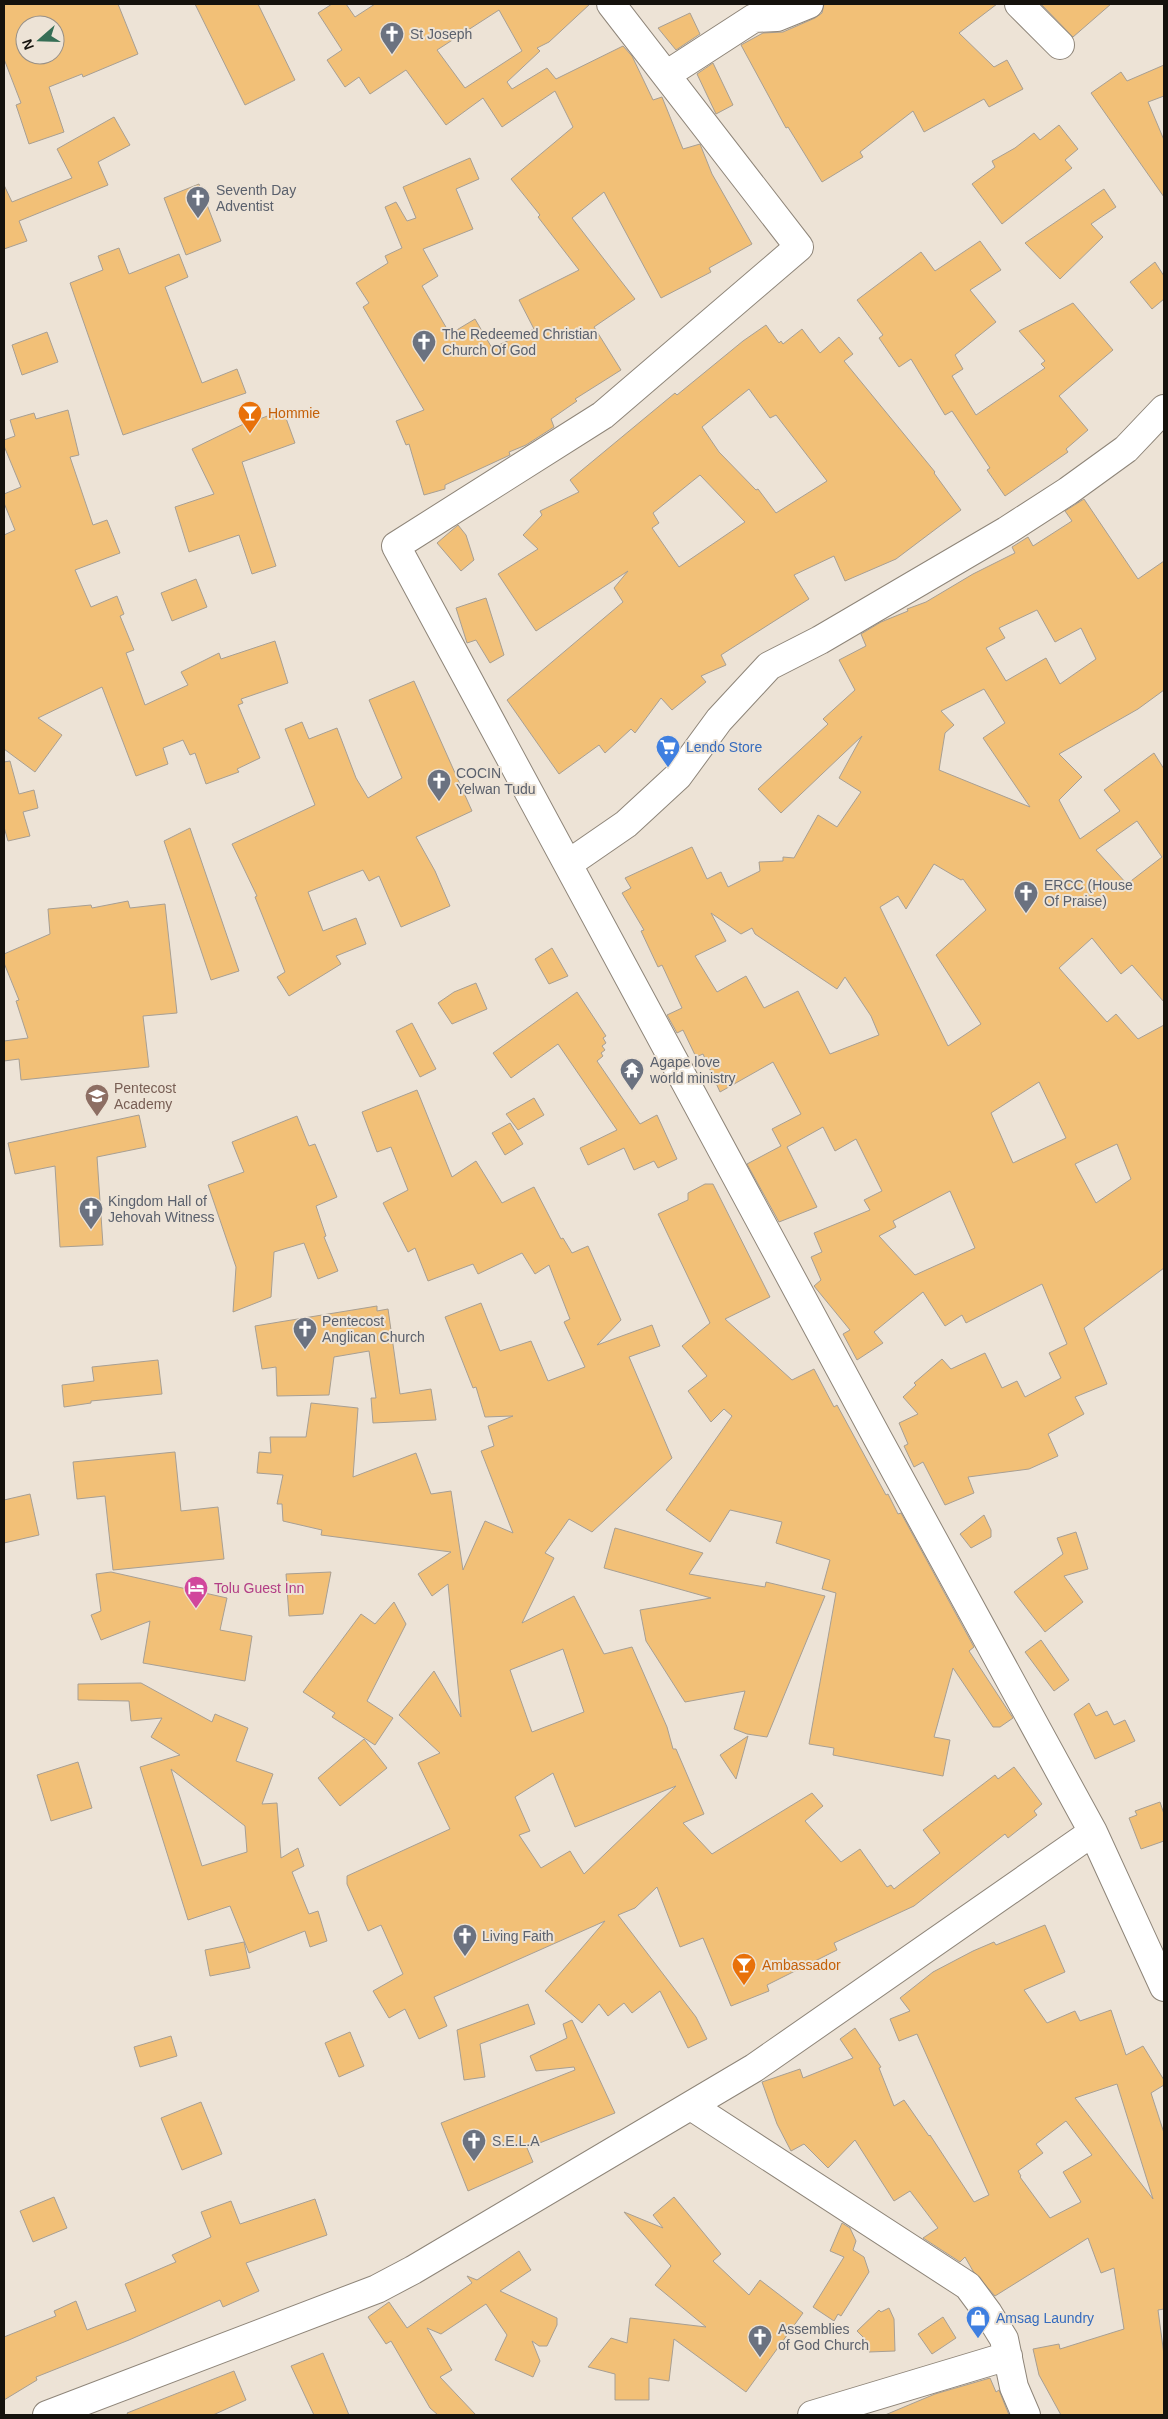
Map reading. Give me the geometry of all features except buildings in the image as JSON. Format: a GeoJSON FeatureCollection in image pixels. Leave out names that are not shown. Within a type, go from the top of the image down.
{"type":"FeatureCollection","features":[{"type":"Feature","properties":{"kind":"street"},"geometry":{"type":"LineString","coordinates":[[611,4],[799,247],[603,415],[396,546],[872,1428],[1093,1832],[1164,1987]]}},
{"type":"Feature","properties":{"kind":"street"},"geometry":{"type":"LineString","coordinates":[[666,75],[754,18],[777,17],[809,4]]}},
{"type":"Feature","properties":{"kind":"street"},"geometry":{"type":"LineString","coordinates":[[1019,4],[1060,45]]}},
{"type":"Feature","properties":{"kind":"street"},"geometry":{"type":"LineString","coordinates":[[568,864],[626,824],[678,776],[719,720],[769,666],[829,635],[1006,531],[1068,491],[1126,448],[1164,409]]}},
{"type":"Feature","properties":{"kind":"street"},"geometry":{"type":"LineString","coordinates":[[47,2415],[377,2289],[413,2270],[754,2068],[1093,1832]]}},
{"type":"Feature","properties":{"kind":"street"},"geometry":{"type":"LineString","coordinates":[[691,2106],[968,2286],[988,2313],[1004,2340],[1014,2387],[1026,2415]]}},
{"type":"Feature","properties":{"kind":"street"},"geometry":{"type":"LineString","coordinates":[[812,2415],[1008,2356]]}},
{"type":"Feature","properties":{"kind":"place","name":"St Joseph"},"geometry":{"type":"Point","coordinates":[392,55]}},
{"type":"Feature","properties":{"kind":"place","name":"Seventh Day Adventist"},"geometry":{"type":"Point","coordinates":[198,219]}},
{"type":"Feature","properties":{"kind":"place","name":"The Redeemed Christian Church Of God"},"geometry":{"type":"Point","coordinates":[424,363]}},
{"type":"Feature","properties":{"kind":"place","name":"Hommie"},"geometry":{"type":"Point","coordinates":[250,434]}},
{"type":"Feature","properties":{"kind":"place","name":"Lendo Store"},"geometry":{"type":"Point","coordinates":[668,768]}},
{"type":"Feature","properties":{"kind":"place","name":"COCIN Yelwan Tudu"},"geometry":{"type":"Point","coordinates":[439,802]}},
{"type":"Feature","properties":{"kind":"place","name":"ERCC (House Of Praise)"},"geometry":{"type":"Point","coordinates":[1026,914]}},
{"type":"Feature","properties":{"kind":"place","name":"Agape love world ministry"},"geometry":{"type":"Point","coordinates":[632,1091]}},
{"type":"Feature","properties":{"kind":"place","name":"Pentecost Academy"},"geometry":{"type":"Point","coordinates":[97,1117]}},
{"type":"Feature","properties":{"kind":"place","name":"Kingdom Hall of Jehovah Witness"},"geometry":{"type":"Point","coordinates":[91,1230]}},
{"type":"Feature","properties":{"kind":"place","name":"Pentecost Anglican Church"},"geometry":{"type":"Point","coordinates":[305,1350]}},
{"type":"Feature","properties":{"kind":"place","name":"Tolu Guest Inn"},"geometry":{"type":"Point","coordinates":[196,1609]}},
{"type":"Feature","properties":{"kind":"place","name":"Living Faith"},"geometry":{"type":"Point","coordinates":[465,1957]}},
{"type":"Feature","properties":{"kind":"place","name":"Ambassador"},"geometry":{"type":"Point","coordinates":[744,1986]}},
{"type":"Feature","properties":{"kind":"place","name":"S.E.L.A"},"geometry":{"type":"Point","coordinates":[474,2162]}},
{"type":"Feature","properties":{"kind":"place","name":"Amsag Laundry"},"geometry":{"type":"Point","coordinates":[978,2339]}},
{"type":"Feature","properties":{"kind":"place","name":"Assemblies of God Church"},"geometry":{"type":"Point","coordinates":[760,2358]}}]}
